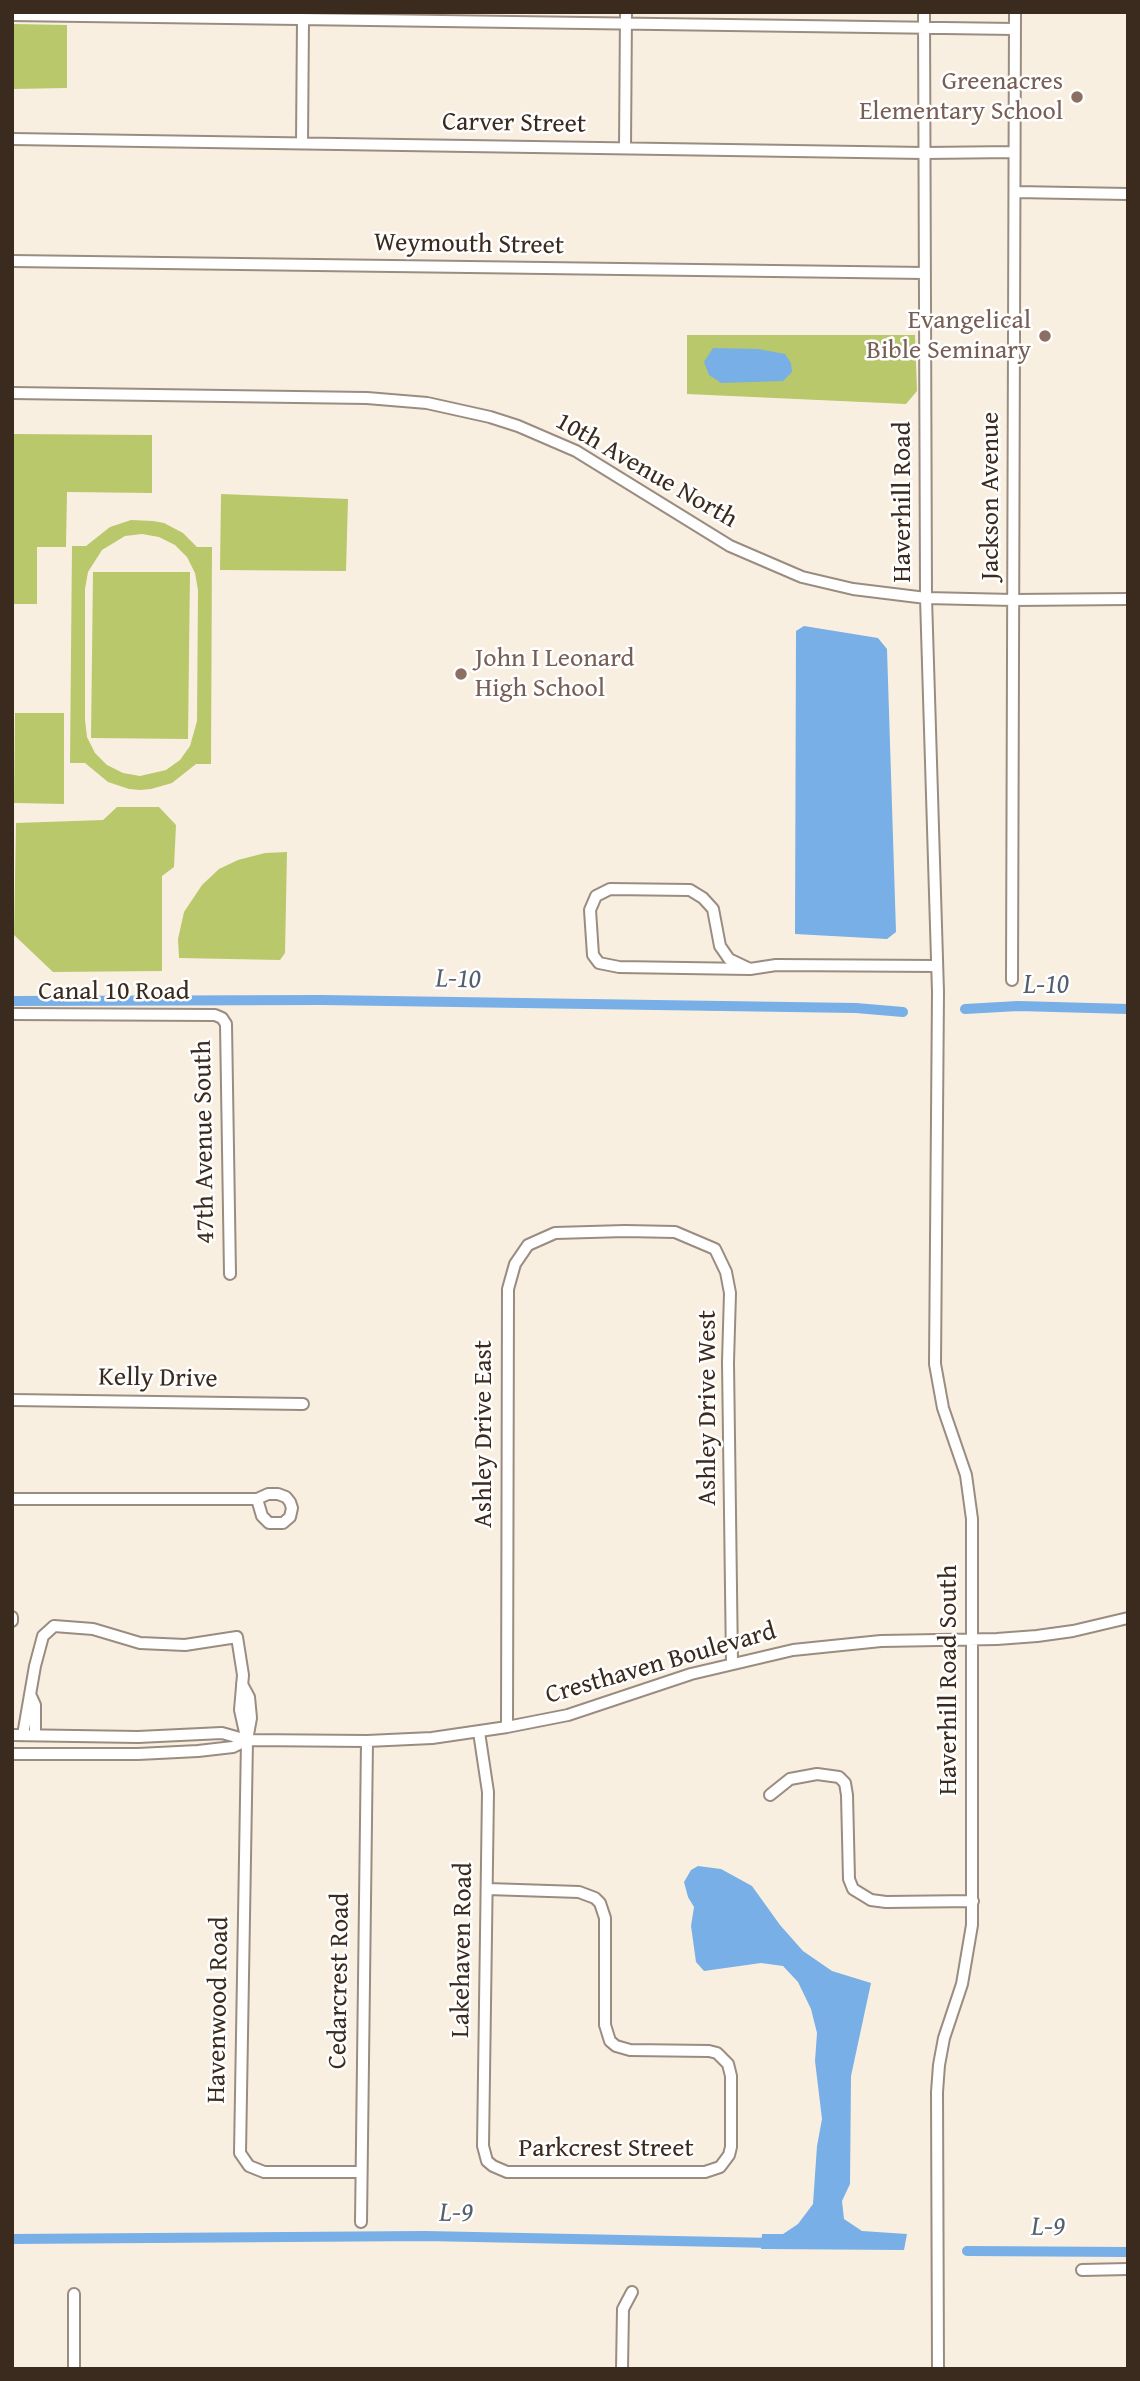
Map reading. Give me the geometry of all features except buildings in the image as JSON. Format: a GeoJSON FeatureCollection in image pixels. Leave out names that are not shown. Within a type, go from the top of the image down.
{"type":"FeatureCollection","features":[{"type":"Feature","properties":{"kind":"street","name":"Haverhill Road"},"geometry":{"type":"LineString","coordinates":[[924,12],[926,598],[937,992]]}},
{"type":"Feature","properties":{"kind":"street","name":"Jackson Avenue"},"geometry":{"type":"LineString","coordinates":[[1012,980],[1015,12]]}},
{"type":"Feature","properties":{"kind":"street"},"geometry":{"type":"LineString","coordinates":[[12,15],[303,19],[626,18],[1014,29]]}},
{"type":"Feature","properties":{"kind":"street"},"geometry":{"type":"LineString","coordinates":[[625,148],[626,18]]}},
{"type":"Feature","properties":{"kind":"street"},"geometry":{"type":"LineString","coordinates":[[302,144],[303,19]]}},
{"type":"Feature","properties":{"kind":"street","name":"Carver Street"},"geometry":{"type":"LineString","coordinates":[[12,139],[924,153],[1014,152]]}},
{"type":"Feature","properties":{"kind":"street"},"geometry":{"type":"LineString","coordinates":[[1015,192],[1128,194]]}},
{"type":"Feature","properties":{"kind":"street","name":"Weymouth Street"},"geometry":{"type":"LineString","coordinates":[[12,261],[925,273]]}},
{"type":"Feature","properties":{"kind":"street","name":"10th Avenue North"},"geometry":{"type":"LineString","coordinates":[[12,393],[367,398],[427,403],[519,426],[576,451],[708,534],[759,560],[821,582],[926,598],[1128,599]]}},
{"type":"Feature","properties":{"kind":"street"},"geometry":{"type":"LineString","coordinates":[[750,968],[729,959],[720,946],[713,909],[703,898],[690,890],[610,889],[596,896],[590,910],[593,955],[599,963],[619,967],[750,968],[776,965],[937,966]]}},
{"type":"Feature","properties":{"kind":"street","name":"Haverhill Road South"},"geometry":{"type":"LineString","coordinates":[[937,992],[935,1364],[943,1408],[961,1458],[970,1501],[973,1901],[968,1954],[944,2038],[937,2092],[938,2369]]}},
{"type":"Feature","properties":{"kind":"street","name":"Canal 10 Road"},"geometry":{"type":"LineString","coordinates":[[12,1014],[215,1016]]}},
{"type":"Feature","properties":{"kind":"street","name":"47th Avenue South"},"geometry":{"type":"LineString","coordinates":[[215,1016],[222,1018],[226,1024],[230,1274]]}},
{"type":"Feature","properties":{"kind":"street","name":"Ashley Drive West"},"geometry":{"type":"LineString","coordinates":[[625,1231],[675,1232],[687,1236],[715,1249],[726,1272],[730,1293],[728,1362],[732,1663]]}},
{"type":"Feature","properties":{"kind":"street","name":"Ashley Drive East"},"geometry":{"type":"LineString","coordinates":[[507,1727],[508,1289],[515,1264],[528,1245],[555,1233],[625,1231]]}},
{"type":"Feature","properties":{"kind":"street","name":"Kelly Drive"},"geometry":{"type":"LineString","coordinates":[[12,1401],[303,1404]]}},
{"type":"Feature","properties":{"kind":"street"},"geometry":{"type":"LineString","coordinates":[[12,1499],[257,1499]]}},
{"type":"Feature","properties":{"kind":"street","name":"Cresthaven Boulevard"},"geometry":{"type":"LineString","coordinates":[[23,1735],[138,1737],[222,1734],[247,1740],[366,1741],[432,1738],[568,1715],[691,1674],[793,1650],[881,1641],[1037,1636],[1128,1618]]}},
{"type":"Feature","properties":{"kind":"street"},"geometry":{"type":"LineString","coordinates":[[23,1735],[35,1705],[30,1694],[43,1636],[54,1626],[93,1629],[140,1643],[185,1645],[237,1637],[242,1684],[249,1698],[251,1718],[247,1740]]}},
{"type":"Feature","properties":{"kind":"street","name":"Lakehaven Road"},"geometry":{"type":"LineString","coordinates":[[479,1732],[488,1792],[483,2146],[484,2154],[493,2166]]}},
{"type":"Feature","properties":{"kind":"street","name":"Cresthaven Boulevard"},"geometry":{"type":"LineString","coordinates":[[12,1754],[198,1751],[233,1747],[247,1740]]}},
{"type":"Feature","properties":{"kind":"street","name":"Havenwood Road"},"geometry":{"type":"LineString","coordinates":[[247,1740],[240,2153],[249,2166],[264,2172],[361,2172]]}},
{"type":"Feature","properties":{"kind":"street","name":"Cedarcrest Road"},"geometry":{"type":"LineString","coordinates":[[361,2222],[366,1741]]}},
{"type":"Feature","properties":{"kind":"street"},"geometry":{"type":"LineString","coordinates":[[770,1795],[790,1779],[817,1774],[839,1777],[845,1783],[847,1795],[849,1879],[853,1889],[871,1900],[886,1902],[973,1901]]}},
{"type":"Feature","properties":{"kind":"street","name":"Parkcrest Street"},"geometry":{"type":"LineString","coordinates":[[488,1889],[579,1892],[595,1898],[600,1903],[605,1918],[605,2025],[610,2041],[630,2050],[717,2053],[728,2064],[731,2076],[731,2147],[729,2155],[720,2167],[705,2172],[507,2172],[493,2166]]}},
{"type":"Feature","properties":{"kind":"street"},"geometry":{"type":"LineString","coordinates":[[1082,2270],[1128,2269]]}},
{"type":"Feature","properties":{"kind":"street"},"geometry":{"type":"LineString","coordinates":[[622,2369],[623,2309],[632,2292]]}},
{"type":"Feature","properties":{"kind":"street"},"geometry":{"type":"LineString","coordinates":[[74,2294],[74,2369]]}},
{"type":"Feature","properties":{"kind":"green space"},"geometry":{"type":"Polygon","coordinates":[[[12,24],[67,25],[67,88],[12,89],[12,24]]]}},
{"type":"Feature","properties":{"kind":"green space"},"geometry":{"type":"Polygon","coordinates":[[[687,335],[915,335],[917,391],[906,404],[687,394],[687,335]]]}},
{"type":"Feature","properties":{"kind":"green space"},"geometry":{"type":"Polygon","coordinates":[[[12,434],[152,435],[152,493],[67,492],[66,547],[37,547],[37,604],[12,604],[12,434]]]}},
{"type":"Feature","properties":{"kind":"green space"},"geometry":{"type":"Polygon","coordinates":[[[221,494],[348,499],[346,571],[220,570],[221,494]]]}},
{"type":"Feature","properties":{"kind":"green space"},"geometry":{"type":"Polygon","coordinates":[[[131,520],[164,523],[183,533],[197,547],[212,547],[211,764],[196,764],[172,783],[151,789],[129,789],[108,782],[85,763],[70,763],[72,546],[86,546],[110,527],[131,520]],[[142,534],[125,536],[102,550],[88,572],[85,589],[87,737],[95,753],[107,765],[123,773],[140,776],[166,770],[180,760],[190,746],[197,721],[198,590],[195,573],[187,557],[175,545],[159,537],[142,534]]]}},
{"type":"Feature","properties":{"kind":"green space"},"geometry":{"type":"Polygon","coordinates":[[[93,572],[190,572],[188,739],[91,738],[93,572]]]}},
{"type":"Feature","properties":{"kind":"green space"},"geometry":{"type":"Polygon","coordinates":[[[15,713],[64,713],[64,804],[14,803],[15,713]]]}},
{"type":"Feature","properties":{"kind":"green space"},"geometry":{"type":"Polygon","coordinates":[[[117,807],[159,807],[176,825],[174,867],[162,876],[162,971],[53,972],[14,935],[16,823],[103,820],[117,807]]]}},
{"type":"Feature","properties":{"kind":"green space"},"geometry":{"type":"Polygon","coordinates":[[[287,852],[285,953],[280,960],[179,958],[178,939],[184,912],[202,885],[219,869],[238,860],[265,853],[287,852]]]}},
{"type":"Feature","properties":{"kind":"water"},"geometry":{"type":"Polygon","coordinates":[[[713,348],[758,349],[785,354],[791,363],[792,372],[783,381],[721,383],[709,375],[704,362],[713,348]]]}},
{"type":"Feature","properties":{"kind":"water"},"geometry":{"type":"Polygon","coordinates":[[[804,626],[878,638],[887,649],[896,932],[887,939],[795,934],[796,631],[804,626]]]}},
{"type":"Feature","properties":{"kind":"water"},"geometry":{"type":"Polygon","coordinates":[[[698,1866],[721,1869],[752,1886],[803,1951],[832,1971],[871,1983],[851,2076],[850,2184],[842,2201],[844,2219],[862,2231],[907,2234],[904,2250],[761,2249],[762,2234],[783,2234],[798,2224],[813,2204],[817,2146],[822,2119],[815,2061],[817,2033],[811,2009],[798,1982],[783,1966],[761,1963],[704,1971],[696,1962],[691,1926],[694,1907],[684,1882],[691,1870],[698,1866]]]}},
{"type":"Feature","properties":{"kind":"waterway","name":"L-10"},"geometry":{"type":"LineString","coordinates":[[12,1001],[322,1000],[856,1008],[903,1012]]}},
{"type":"Feature","properties":{"kind":"waterway","name":"L-10"},"geometry":{"type":"LineString","coordinates":[[965,1009],[1018,1006],[1128,1009]]}},
{"type":"Feature","properties":{"kind":"waterway","name":"L-9"},"geometry":{"type":"LineString","coordinates":[[12,2239],[425,2236],[774,2243]]}},
{"type":"Feature","properties":{"kind":"waterway","name":"L-9"},"geometry":{"type":"LineString","coordinates":[[967,2251],[1128,2252]]}},
{"type":"Feature","properties":{"kind":"place","name":"Greenacres Elementary School"},"geometry":{"type":"Point","coordinates":[1077,97]}},
{"type":"Feature","properties":{"kind":"place","name":"Evangelical Bible Seminary"},"geometry":{"type":"Point","coordinates":[1045,336]}},
{"type":"Feature","properties":{"kind":"place","name":"John I Leonard High School"},"geometry":{"type":"Point","coordinates":[461,674]}}]}
